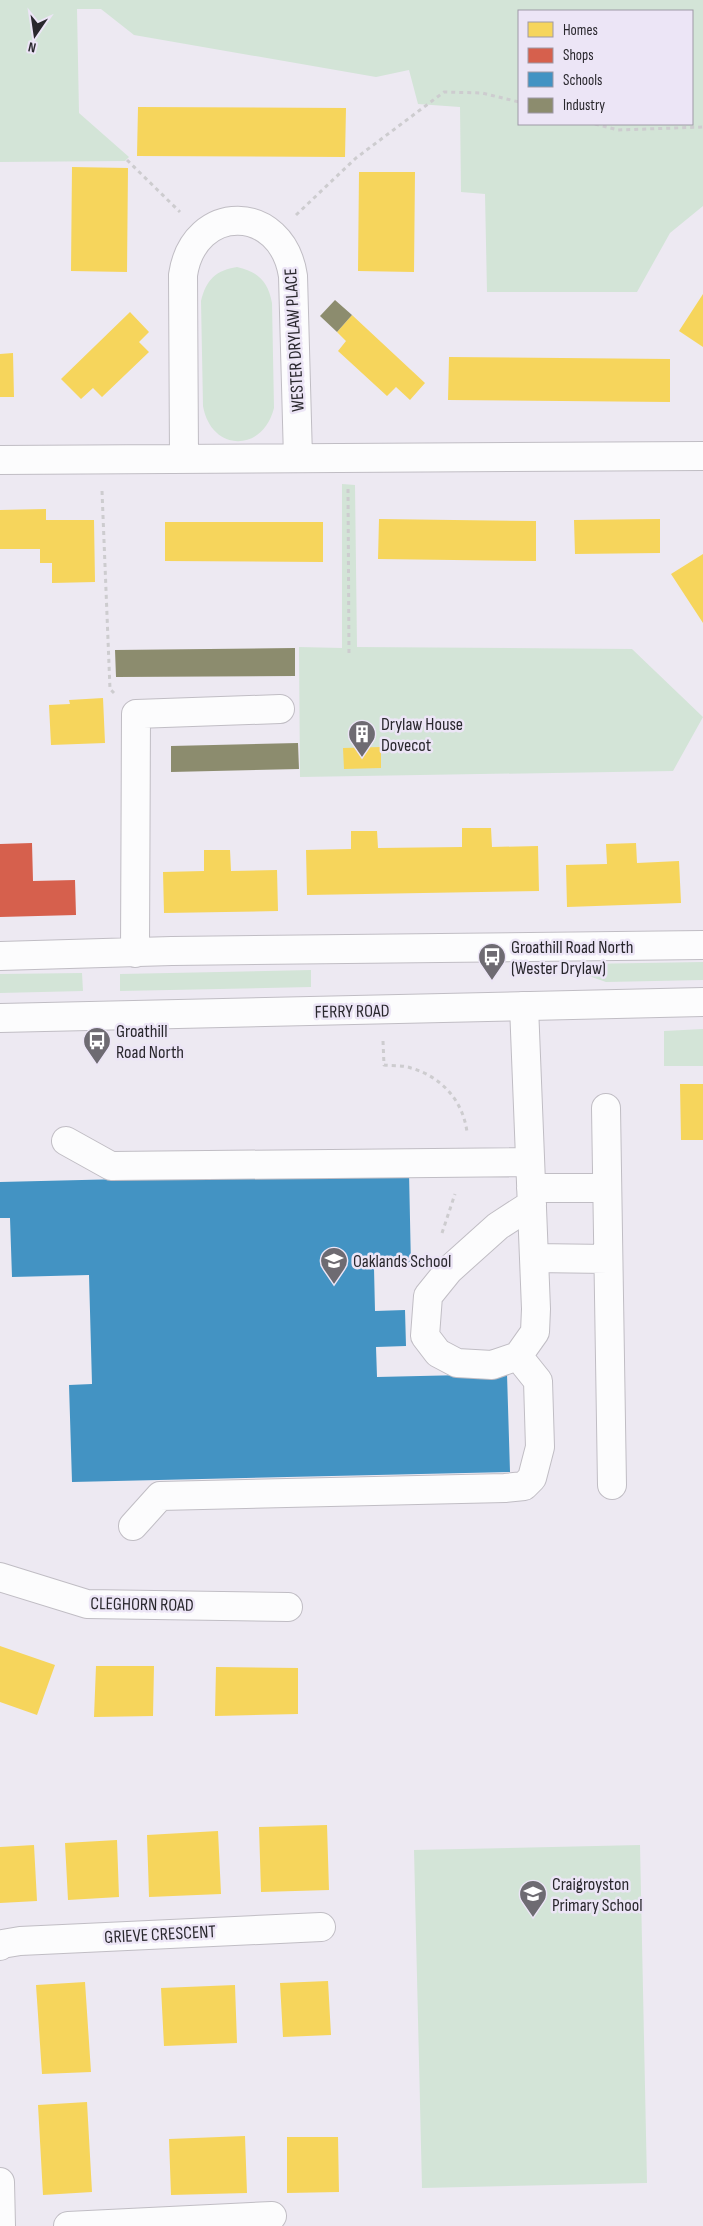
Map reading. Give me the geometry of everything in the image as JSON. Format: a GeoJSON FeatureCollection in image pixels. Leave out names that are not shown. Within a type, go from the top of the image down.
{"type":"FeatureCollection","features":[{"type":"Feature","properties":{"kind":"street","name":"WESTER DRYLAW PLACE"},"geometry":{"type":"LineString","coordinates":[[202,234],[216,226],[231,222],[246,222],[261,226],[274,235],[284,247],[290,260],[293,276],[298,458]]}},
{"type":"Feature","properties":{"kind":"street"},"geometry":{"type":"LineString","coordinates":[[184,458],[183,275],[185,260],[192,245],[202,234]]}},
{"type":"Feature","properties":{"kind":"street"},"geometry":{"type":"LineString","coordinates":[[0,460],[703,456]]}},
{"type":"Feature","properties":{"kind":"street"},"geometry":{"type":"LineString","coordinates":[[135,953],[136,714],[280,709]]}},
{"type":"Feature","properties":{"kind":"street"},"geometry":{"type":"LineString","coordinates":[[0,956],[703,946]]}},
{"type":"Feature","properties":{"kind":"street","name":"FERRY ROAD"},"geometry":{"type":"LineString","coordinates":[[0,1018],[703,1002]]}},
{"type":"Feature","properties":{"kind":"street"},"geometry":{"type":"LineString","coordinates":[[524,1006],[536,1309],[535,1332],[518,1356],[492,1365],[457,1363],[438,1353],[425,1336],[428,1296],[449,1270],[498,1226],[531,1185]]}},
{"type":"Feature","properties":{"kind":"street"},"geometry":{"type":"LineString","coordinates":[[606,1108],[612,1485]]}},
{"type":"Feature","properties":{"kind":"street"},"geometry":{"type":"LineString","coordinates":[[66,1141],[110,1166],[607,1188]]}},
{"type":"Feature","properties":{"kind":"street"},"geometry":{"type":"LineString","coordinates":[[534,1258],[608,1259]]}},
{"type":"Feature","properties":{"kind":"street"},"geometry":{"type":"LineString","coordinates":[[133,1526],[160,1496],[524,1486],[532,1478],[540,1447],[538,1381],[518,1356]]}},
{"type":"Feature","properties":{"kind":"street","name":"CLEGHORN ROAD"},"geometry":{"type":"LineString","coordinates":[[0,1577],[86,1604],[288,1607]]}},
{"type":"Feature","properties":{"kind":"street","name":"GRIEVE CRESCENT"},"geometry":{"type":"LineString","coordinates":[[0,1946],[20,1941],[321,1927]]}},
{"type":"Feature","properties":{"kind":"street"},"geometry":{"type":"LineString","coordinates":[[0,2182],[1,2226]]}},
{"type":"Feature","properties":{"kind":"street"},"geometry":{"type":"LineString","coordinates":[[68,2226],[272,2216]]}},
{"type":"Feature","properties":{"kind":"path"},"geometry":{"type":"LineString","coordinates":[[274,235],[356,158],[444,92],[482,93],[518,102]]}},
{"type":"Feature","properties":{"kind":"path"},"geometry":{"type":"LineString","coordinates":[[599,125],[618,130],[703,127]]}},
{"type":"Feature","properties":{"kind":"path"},"geometry":{"type":"LineString","coordinates":[[127,160],[202,234]]}},
{"type":"Feature","properties":{"kind":"path"},"geometry":{"type":"LineString","coordinates":[[348,458],[349,655]]}},
{"type":"Feature","properties":{"kind":"path"},"geometry":{"type":"LineString","coordinates":[[101,459],[110,689],[136,714]]}},
{"type":"Feature","properties":{"kind":"green space"},"geometry":{"type":"Polygon","coordinates":[[[0,0],[703,0],[703,206],[670,233],[637,292],[487,292],[485,194],[461,192],[460,107],[418,104],[409,70],[376,77],[134,35],[101,9],[77,9],[79,113],[129,157],[125,161],[0,162],[0,0]]]}},
{"type":"Feature","properties":{"kind":"green space"},"geometry":{"type":"Polygon","coordinates":[[[237,267],[257,275],[261,279],[268,289],[272,303],[274,408],[268,423],[259,433],[249,439],[237,441],[226,439],[216,432],[208,421],[203,406],[201,301],[206,287],[213,277],[230,268],[237,267]]]}},
{"type":"Feature","properties":{"kind":"green space"},"geometry":{"type":"Polygon","coordinates":[[[342,484],[355,485],[357,647],[632,649],[703,717],[673,771],[300,777],[299,647],[342,648],[342,484]]]}},
{"type":"Feature","properties":{"kind":"green space"},"geometry":{"type":"Polygon","coordinates":[[[703,962],[703,980],[606,982],[566,968],[581,964],[703,962]]]}},
{"type":"Feature","properties":{"kind":"green space"},"geometry":{"type":"Polygon","coordinates":[[[311,970],[311,987],[120,991],[120,974],[311,970]]]}},
{"type":"Feature","properties":{"kind":"green space"},"geometry":{"type":"Polygon","coordinates":[[[82,973],[83,991],[0,993],[0,974],[82,973]]]}},
{"type":"Feature","properties":{"kind":"green space"},"geometry":{"type":"Polygon","coordinates":[[[703,1029],[703,1066],[664,1066],[664,1031],[703,1029]]]}},
{"type":"Feature","properties":{"kind":"green space"},"geometry":{"type":"Polygon","coordinates":[[[640,1845],[647,2183],[422,2188],[414,1850],[640,1845]]]}},
{"type":"Feature","properties":{"kind":"building: Homes"},"geometry":{"type":"Polygon","coordinates":[[[138,107],[346,108],[345,157],[137,156],[138,107]]]}},
{"type":"Feature","properties":{"kind":"building: Homes"},"geometry":{"type":"Polygon","coordinates":[[[72,167],[128,168],[127,272],[71,271],[72,167]]]}},
{"type":"Feature","properties":{"kind":"building: Homes"},"geometry":{"type":"Polygon","coordinates":[[[359,172],[415,172],[414,272],[358,271],[359,172]]]}},
{"type":"Feature","properties":{"kind":"building: Homes"},"geometry":{"type":"Polygon","coordinates":[[[703,294],[703,347],[679,331],[703,294]]]}},
{"type":"Feature","properties":{"kind":"building: Homes"},"geometry":{"type":"Polygon","coordinates":[[[130,312],[149,332],[139,342],[149,352],[102,397],[93,388],[81,399],[61,379],[130,312]]]}},
{"type":"Feature","properties":{"kind":"building: Homes"},"geometry":{"type":"Polygon","coordinates":[[[352,315],[425,383],[410,400],[396,387],[387,396],[338,351],[346,341],[337,332],[352,315]]]}},
{"type":"Feature","properties":{"kind":"building: Homes"},"geometry":{"type":"Polygon","coordinates":[[[13,353],[14,397],[0,397],[0,354],[13,353]]]}},
{"type":"Feature","properties":{"kind":"building: Homes"},"geometry":{"type":"Polygon","coordinates":[[[449,357],[670,359],[670,402],[448,400],[449,357]]]}},
{"type":"Feature","properties":{"kind":"building: Homes"},"geometry":{"type":"Polygon","coordinates":[[[46,509],[46,520],[94,520],[95,582],[52,583],[52,563],[40,563],[40,549],[0,549],[0,510],[46,509]]]}},
{"type":"Feature","properties":{"kind":"building: Homes"},"geometry":{"type":"Polygon","coordinates":[[[379,519],[536,521],[536,561],[378,559],[379,519]]]}},
{"type":"Feature","properties":{"kind":"building: Homes"},"geometry":{"type":"Polygon","coordinates":[[[660,519],[660,553],[575,554],[574,520],[660,519]]]}},
{"type":"Feature","properties":{"kind":"building: Homes"},"geometry":{"type":"Polygon","coordinates":[[[165,522],[323,522],[323,562],[165,561],[165,522]]]}},
{"type":"Feature","properties":{"kind":"building: Homes"},"geometry":{"type":"Polygon","coordinates":[[[703,554],[703,623],[671,574],[703,554]]]}},
{"type":"Feature","properties":{"kind":"building: Homes"},"geometry":{"type":"Polygon","coordinates":[[[103,698],[105,743],[51,745],[49,705],[70,704],[69,700],[103,698]]]}},
{"type":"Feature","properties":{"kind":"building: Homes","name":"Drylaw House Dovecot"},"geometry":{"type":"Polygon","coordinates":[[[381,747],[381,768],[344,769],[343,748],[381,747]]]}},
{"type":"Feature","properties":{"kind":"building: Homes"},"geometry":{"type":"Polygon","coordinates":[[[462,828],[491,828],[492,847],[538,846],[539,891],[307,895],[306,850],[351,849],[351,831],[377,831],[378,848],[462,847],[462,828]]]}},
{"type":"Feature","properties":{"kind":"building: Homes"},"geometry":{"type":"Polygon","coordinates":[[[636,843],[637,863],[679,861],[681,903],[567,907],[566,865],[607,864],[606,844],[636,843]]]}},
{"type":"Feature","properties":{"kind":"building: Homes"},"geometry":{"type":"Polygon","coordinates":[[[204,850],[230,850],[231,871],[277,870],[278,911],[164,913],[163,872],[204,871],[204,850]]]}},
{"type":"Feature","properties":{"kind":"building: Homes"},"geometry":{"type":"Polygon","coordinates":[[[680,1084],[703,1084],[703,1140],[681,1140],[680,1084]]]}},
{"type":"Feature","properties":{"kind":"building: Homes"},"geometry":{"type":"Polygon","coordinates":[[[0,1646],[55,1665],[37,1715],[0,1702],[0,1646]]]}},
{"type":"Feature","properties":{"kind":"building: Homes"},"geometry":{"type":"Polygon","coordinates":[[[96,1666],[154,1666],[153,1716],[94,1717],[96,1666]]]}},
{"type":"Feature","properties":{"kind":"building: Homes"},"geometry":{"type":"Polygon","coordinates":[[[216,1667],[298,1668],[298,1714],[215,1716],[216,1667]]]}},
{"type":"Feature","properties":{"kind":"building: Homes"},"geometry":{"type":"Polygon","coordinates":[[[327,1825],[329,1890],[261,1892],[259,1827],[327,1825]]]}},
{"type":"Feature","properties":{"kind":"building: Homes"},"geometry":{"type":"Polygon","coordinates":[[[218,1831],[221,1894],[149,1897],[147,1835],[218,1831]]]}},
{"type":"Feature","properties":{"kind":"building: Homes"},"geometry":{"type":"Polygon","coordinates":[[[117,1840],[119,1897],[68,1900],[65,1843],[117,1840]]]}},
{"type":"Feature","properties":{"kind":"building: Homes"},"geometry":{"type":"Polygon","coordinates":[[[34,1845],[37,1901],[0,1903],[0,1847],[34,1845]]]}},
{"type":"Feature","properties":{"kind":"building: Homes"},"geometry":{"type":"Polygon","coordinates":[[[328,1981],[331,2035],[283,2037],[280,1983],[328,1981]]]}},
{"type":"Feature","properties":{"kind":"building: Homes"},"geometry":{"type":"Polygon","coordinates":[[[85,1982],[91,2072],[42,2074],[36,1985],[85,1982]]]}},
{"type":"Feature","properties":{"kind":"building: Homes"},"geometry":{"type":"Polygon","coordinates":[[[235,1985],[237,2043],[164,2046],[161,1988],[235,1985]]]}},
{"type":"Feature","properties":{"kind":"building: Homes"},"geometry":{"type":"Polygon","coordinates":[[[87,2102],[92,2192],[43,2195],[38,2105],[87,2102]]]}},
{"type":"Feature","properties":{"kind":"building: Homes"},"geometry":{"type":"Polygon","coordinates":[[[245,2136],[247,2193],[171,2195],[169,2139],[245,2136]]]}},
{"type":"Feature","properties":{"kind":"building: Homes"},"geometry":{"type":"Polygon","coordinates":[[[287,2137],[338,2137],[339,2192],[287,2193],[287,2137]]]}},
{"type":"Feature","properties":{"kind":"building: Shops"},"geometry":{"type":"Polygon","coordinates":[[[32,843],[33,881],[75,880],[76,915],[0,917],[0,844],[32,843]]]}},
{"type":"Feature","properties":{"kind":"building: Schools"},"geometry":{"type":"Polygon","coordinates":[[[409,1172],[411,1267],[374,1268],[375,1311],[405,1310],[406,1346],[376,1347],[377,1377],[507,1374],[510,1472],[72,1482],[69,1385],[92,1384],[89,1275],[12,1277],[10,1218],[0,1218],[0,1182],[409,1172]]]}},
{"type":"Feature","properties":{"kind":"building: Industry"},"geometry":{"type":"Polygon","coordinates":[[[335,300],[352,315],[337,332],[320,316],[335,300]]]}},
{"type":"Feature","properties":{"kind":"building: Industry"},"geometry":{"type":"Polygon","coordinates":[[[295,648],[295,676],[116,677],[115,650],[295,648]]]}},
{"type":"Feature","properties":{"kind":"building: Industry"},"geometry":{"type":"Polygon","coordinates":[[[298,743],[299,769],[171,772],[171,746],[298,743]]]}},
{"type":"Feature","properties":{"kind":"place","name":"Drylaw House Dovecot"},"geometry":{"type":"Point","coordinates":[362,758]}},
{"type":"Feature","properties":{"kind":"place","name":"Groathill Road North (Wester Drylaw)"},"geometry":{"type":"Point","coordinates":[492,981]}},
{"type":"Feature","properties":{"kind":"place","name":"Groathill Road North"},"geometry":{"type":"Point","coordinates":[97,1065]}},
{"type":"Feature","properties":{"kind":"place","name":"Oaklands School"},"geometry":{"type":"Point","coordinates":[334,1285]}},
{"type":"Feature","properties":{"kind":"place","name":"Craigroyston Primary School"},"geometry":{"type":"Point","coordinates":[533,1918]}}]}
